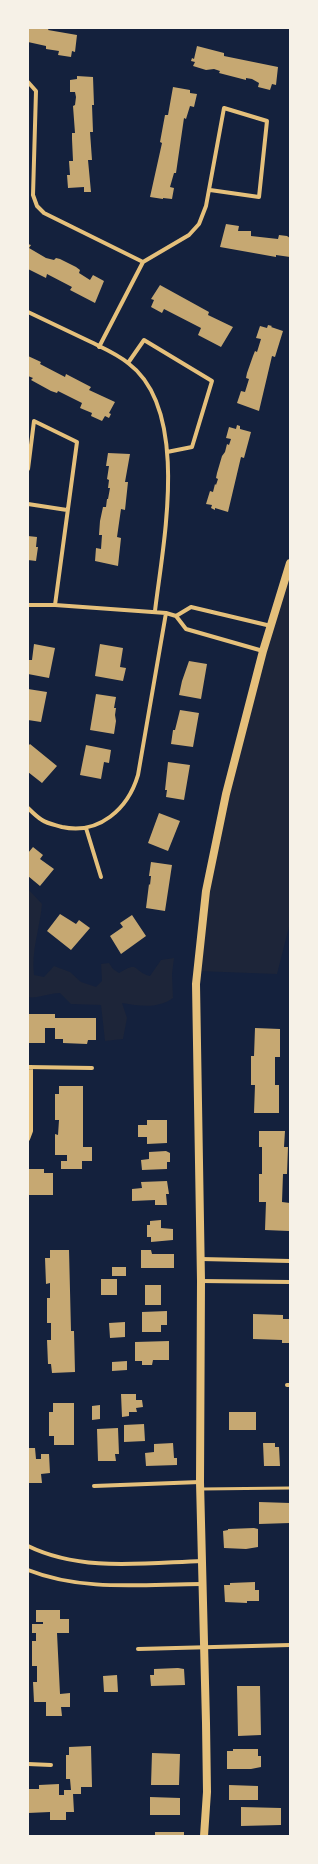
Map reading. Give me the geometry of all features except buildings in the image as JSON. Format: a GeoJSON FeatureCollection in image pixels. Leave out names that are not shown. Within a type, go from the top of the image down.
{"type":"FeatureCollection","features":[{"type":"Feature","properties":{"kind":"main road"},"geometry":{"type":"LineString","coordinates":[[204,1836],[207,1792],[200,1485],[201,1259],[196,978],[206,892],[226,794],[263,651],[290,563]]}},
{"type":"Feature","properties":{"kind":"street"},"geometry":{"type":"LineString","coordinates":[[28,82],[36,91],[33,195],[37,206],[44,213],[143,262]]}},
{"type":"Feature","properties":{"kind":"street"},"geometry":{"type":"LineString","coordinates":[[99,347],[143,262],[189,235],[198,224],[206,206],[210,190],[224,108],[267,121],[259,197],[210,190]]}},
{"type":"Feature","properties":{"kind":"street"},"geometry":{"type":"LineString","coordinates":[[28,312],[128,363],[151,388],[158,402],[164,425],[167,452],[167,498],[154,611]]}},
{"type":"Feature","properties":{"kind":"street"},"geometry":{"type":"LineString","coordinates":[[128,363],[144,340],[212,381],[192,447],[167,452]]}},
{"type":"Feature","properties":{"kind":"street"},"geometry":{"type":"LineString","coordinates":[[28,469],[34,421],[77,442],[55,605]]}},
{"type":"Feature","properties":{"kind":"street"},"geometry":{"type":"LineString","coordinates":[[28,504],[68,510]]}},
{"type":"Feature","properties":{"kind":"street"},"geometry":{"type":"LineString","coordinates":[[28,605],[55,605],[166,613],[176,616],[186,629],[263,651]]}},
{"type":"Feature","properties":{"kind":"street"},"geometry":{"type":"LineString","coordinates":[[176,616],[191,607],[271,626]]}},
{"type":"Feature","properties":{"kind":"street"},"geometry":{"type":"LineString","coordinates":[[28,808],[42,820],[72,829],[86,828],[102,823],[118,811],[134,788],[138,775],[166,613]]}},
{"type":"Feature","properties":{"kind":"street"},"geometry":{"type":"LineString","coordinates":[[86,828],[101,877]]}},
{"type":"Feature","properties":{"kind":"street"},"geometry":{"type":"LineString","coordinates":[[28,1139],[31,1131],[30,1067],[92,1068]]}},
{"type":"Feature","properties":{"kind":"street"},"geometry":{"type":"LineString","coordinates":[[201,1259],[290,1261]]}},
{"type":"Feature","properties":{"kind":"street"},"geometry":{"type":"LineString","coordinates":[[201,1281],[290,1282]]}},
{"type":"Feature","properties":{"kind":"street"},"geometry":{"type":"LineString","coordinates":[[94,1486],[200,1485]]}},
{"type":"Feature","properties":{"kind":"street"},"geometry":{"type":"LineString","coordinates":[[28,1546],[50,1555],[101,1564],[202,1561]]}},
{"type":"Feature","properties":{"kind":"street"},"geometry":{"type":"LineString","coordinates":[[28,1570],[65,1581],[87,1584],[202,1584]]}},
{"type":"Feature","properties":{"kind":"street"},"geometry":{"type":"LineString","coordinates":[[138,1649],[290,1645]]}},
{"type":"Feature","properties":{"kind":"street"},"geometry":{"type":"LineString","coordinates":[[28,1764],[50,1765]]}},
{"type":"Feature","properties":{"kind":"lane"},"geometry":{"type":"LineString","coordinates":[[200,1485],[290,1488]]}},
{"type":"Feature","properties":{"kind":"shaded area"},"geometry":{"type":"Polygon","coordinates":[[[290,563],[290,923],[277,974],[197,971],[206,891],[226,794],[290,563]]]}},
{"type":"Feature","properties":{"kind":"shaded area"},"geometry":{"type":"Polygon","coordinates":[[[28,889],[42,904],[35,948],[33,966],[34,975],[44,977],[54,966],[70,972],[81,982],[96,987],[102,981],[101,964],[109,963],[113,969],[119,973],[133,967],[150,976],[161,960],[174,958],[172,974],[173,998],[161,1004],[149,1006],[122,1003],[127,1018],[123,1039],[105,1041],[101,1005],[71,1004],[60,993],[28,997],[28,889]]]}}]}
